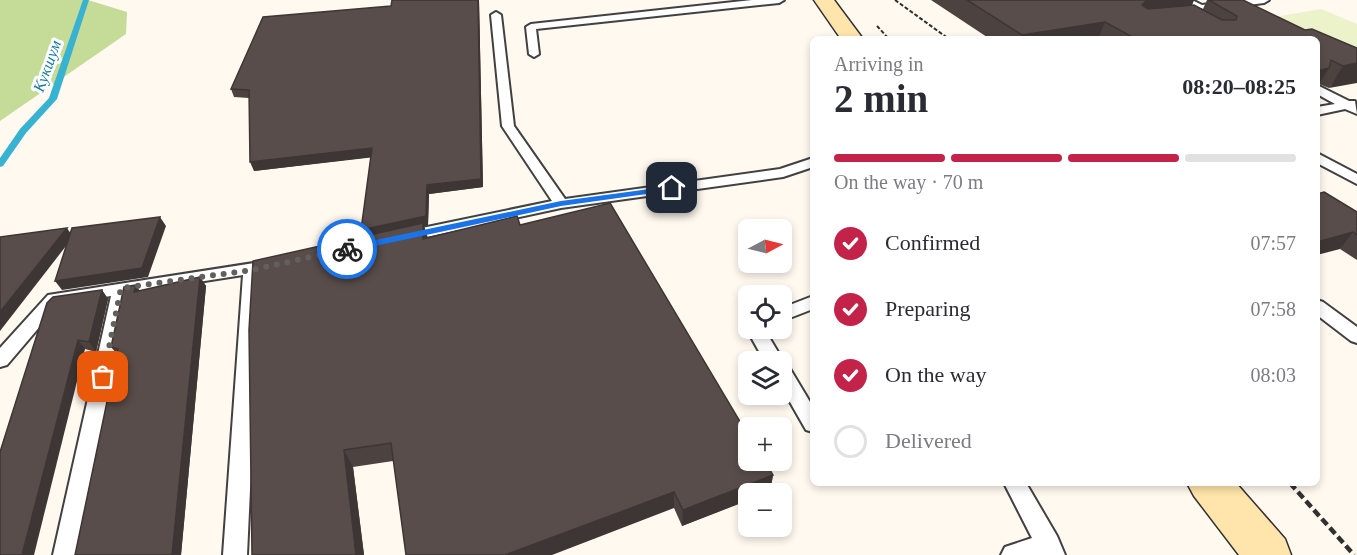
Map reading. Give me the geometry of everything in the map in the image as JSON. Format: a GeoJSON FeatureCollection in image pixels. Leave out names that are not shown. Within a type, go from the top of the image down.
{"type":"FeatureCollection","features":[{"type":"Feature","properties":{"kind":"street"},"geometry":{"type":"LineString","coordinates":[[824,0],[850,36]]}},
{"type":"Feature","properties":{"kind":"street"},"geometry":{"type":"LineString","coordinates":[[1212,486],[1269,555]]}},
{"type":"Feature","properties":{"kind":"lane"},"geometry":{"type":"LineString","coordinates":[[534,54],[531,27],[778,0]]}},
{"type":"Feature","properties":{"kind":"lane"},"geometry":{"type":"LineString","coordinates":[[1185,0],[1198,11],[1264,0]]}},
{"type":"Feature","properties":{"kind":"lane"},"geometry":{"type":"LineString","coordinates":[[496,15],[508,126],[561,204]]}},
{"type":"Feature","properties":{"kind":"lane"},"geometry":{"type":"LineString","coordinates":[[1320,90],[1354,106]]}},
{"type":"Feature","properties":{"kind":"lane"},"geometry":{"type":"LineString","coordinates":[[1320,111],[1354,106]]}},
{"type":"Feature","properties":{"kind":"lane"},"geometry":{"type":"LineString","coordinates":[[1320,159],[1357,180]]}},
{"type":"Feature","properties":{"kind":"lane"},"geometry":{"type":"LineString","coordinates":[[390,240],[561,204],[783,173],[810,163]]}},
{"type":"Feature","properties":{"kind":"lane"},"geometry":{"type":"LineString","coordinates":[[1320,170],[1334,167]]}},
{"type":"Feature","properties":{"kind":"lane"},"geometry":{"type":"LineString","coordinates":[[0,360],[54,299],[252,270],[287,262]]}},
{"type":"Feature","properties":{"kind":"lane"},"geometry":{"type":"LineString","coordinates":[[235,555],[252,270]]}},
{"type":"Feature","properties":{"kind":"lane"},"geometry":{"type":"LineString","coordinates":[[66,555],[121,288]]}},
{"type":"Feature","properties":{"kind":"lane"},"geometry":{"type":"LineString","coordinates":[[792,311],[810,303]]}},
{"type":"Feature","properties":{"kind":"lane"},"geometry":{"type":"LineString","coordinates":[[1320,308],[1357,336]]}},
{"type":"Feature","properties":{"kind":"lane"},"geometry":{"type":"LineString","coordinates":[[792,389],[810,419]]}},
{"type":"Feature","properties":{"kind":"lane"},"geometry":{"type":"LineString","coordinates":[[1013,555],[1051,549],[1017,486]]}},
{"type":"Feature","properties":{"kind":"path"},"geometry":{"type":"LineString","coordinates":[[895,0],[945,36]]}},
{"type":"Feature","properties":{"kind":"path"},"geometry":{"type":"LineString","coordinates":[[1293,486],[1353,555]]}},
{"type":"Feature","properties":{"kind":"green space"},"geometry":{"type":"Polygon","coordinates":[[[0,0],[88,0],[127,12],[126,34],[0,121],[0,0]]]}},
{"type":"Feature","properties":{"kind":"green space"},"geometry":{"type":"Polygon","coordinates":[[[1321,9],[1357,24],[1357,61],[1320,41],[1320,36],[1309,36],[1262,19],[1321,9]]]}},
{"type":"Feature","properties":{"kind":"building"},"geometry":{"type":"Polygon","coordinates":[[[392,0],[478,0],[481,179],[427,185],[426,216],[361,230],[372,148],[250,162],[249,90],[231,89],[263,17],[391,6],[392,0]]]}},
{"type":"Feature","properties":{"kind":"building"},"geometry":{"type":"Polygon","coordinates":[[[967,0],[1147,0],[1142,5],[1148,9],[1194,5],[1222,20],[1236,20],[1237,16],[1209,0],[1243,0],[1305,30],[1312,29],[1357,48],[1357,63],[1343,66],[1331,60],[1329,68],[1320,70],[1320,36],[1131,36],[1105,22],[1022,35],[967,0]]]}},
{"type":"Feature","properties":{"kind":"building"},"geometry":{"type":"Polygon","coordinates":[[[1324,192],[1357,212],[1357,235],[1353,232],[1320,241],[1320,193],[1324,192]]]}},
{"type":"Feature","properties":{"kind":"building"},"geometry":{"type":"Polygon","coordinates":[[[610,203],[738,418],[738,471],[771,471],[773,475],[752,483],[738,483],[738,489],[683,510],[674,492],[505,555],[406,555],[391,443],[344,450],[356,555],[252,555],[249,330],[253,261],[423,223],[423,239],[517,216],[520,225],[610,203]]]}},
{"type":"Feature","properties":{"kind":"building"},"geometry":{"type":"Polygon","coordinates":[[[160,217],[142,268],[55,281],[72,228],[160,217]]]}},
{"type":"Feature","properties":{"kind":"building"},"geometry":{"type":"Polygon","coordinates":[[[67,228],[0,312],[0,237],[67,228]]]}},
{"type":"Feature","properties":{"kind":"building"},"geometry":{"type":"Polygon","coordinates":[[[200,277],[172,555],[75,555],[118,349],[111,347],[124,287],[136,285],[134,292],[200,277]]]}},
{"type":"Feature","properties":{"kind":"building"},"geometry":{"type":"Polygon","coordinates":[[[102,290],[89,342],[78,340],[22,555],[0,555],[0,452],[47,303],[53,297],[102,290]]]}},
{"type":"Feature","properties":{"kind":"waterway","name":"Кукшум"},"geometry":{"type":"LineString","coordinates":[[0,164],[23,131],[53,99],[86,0]]}},
{"type":"Feature","properties":{"kind":"way so far"},"geometry":{"type":"LineString","coordinates":[[103,377],[121,288],[252,270],[347,249]]}},
{"type":"Feature","properties":{"kind":"route"},"geometry":{"type":"LineString","coordinates":[[347,249],[561,204],[672,188]]}}]}
